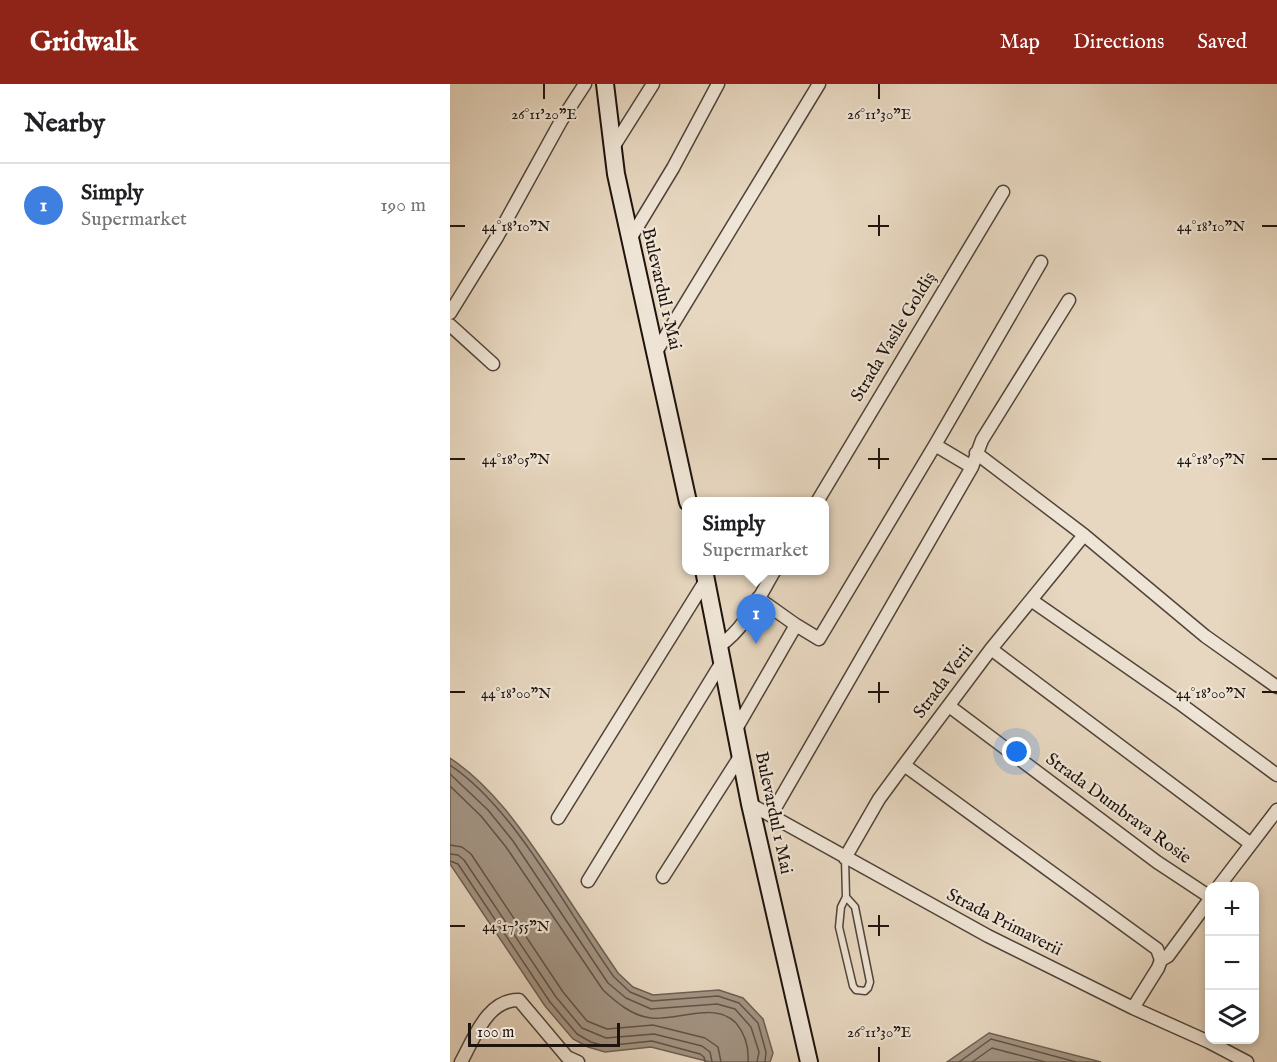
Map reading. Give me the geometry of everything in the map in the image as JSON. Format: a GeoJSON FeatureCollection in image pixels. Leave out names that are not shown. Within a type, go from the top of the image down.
{"type":"FeatureCollection","features":[{"type":"Feature","properties":{"kind":"main road","name":"Bulevardul 1 Mai"},"geometry":{"type":"LineString","coordinates":[[605,84],[612,149],[687,497]]}},
{"type":"Feature","properties":{"kind":"main road","name":"Bulevardul 1 Mai"},"geometry":{"type":"LineString","coordinates":[[705,575],[750,804],[809,1062]]}},
{"type":"Feature","properties":{"kind":"street"},"geometry":{"type":"LineString","coordinates":[[450,313],[497,237],[561,121],[585,84]]}},
{"type":"Feature","properties":{"kind":"street"},"geometry":{"type":"LineString","coordinates":[[612,149],[653,84]]}},
{"type":"Feature","properties":{"kind":"street"},"geometry":{"type":"LineString","coordinates":[[630,239],[673,168],[718,84]]}},
{"type":"Feature","properties":{"kind":"street"},"geometry":{"type":"LineString","coordinates":[[656,352],[819,84]]}},
{"type":"Feature","properties":{"kind":"street","name":"Strada Vasile Goldiș"},"geometry":{"type":"LineString","coordinates":[[818,497],[1003,192]]}},
{"type":"Feature","properties":{"kind":"street"},"geometry":{"type":"LineString","coordinates":[[758,598],[819,639],[1041,262]]}},
{"type":"Feature","properties":{"kind":"street"},"geometry":{"type":"LineString","coordinates":[[771,815],[972,467],[982,440],[1069,300]]}},
{"type":"Feature","properties":{"kind":"street"},"geometry":{"type":"LineString","coordinates":[[450,325],[493,364]]}},
{"type":"Feature","properties":{"kind":"street"},"geometry":{"type":"LineString","coordinates":[[935,445],[972,467]]}},
{"type":"Feature","properties":{"kind":"street"},"geometry":{"type":"LineString","coordinates":[[976,453],[1084,535],[1205,636],[1277,687]]}},
{"type":"Feature","properties":{"kind":"street","name":"Strada Verii"},"geometry":{"type":"LineString","coordinates":[[845,858],[879,799],[904,765],[991,649],[1084,535]]}},
{"type":"Feature","properties":{"kind":"street"},"geometry":{"type":"LineString","coordinates":[[558,818],[705,575]]}},
{"type":"Feature","properties":{"kind":"street"},"geometry":{"type":"LineString","coordinates":[[588,880],[720,654],[772,575]]}},
{"type":"Feature","properties":{"kind":"street"},"geometry":{"type":"LineString","coordinates":[[1031,600],[1178,702],[1277,775]]}},
{"type":"Feature","properties":{"kind":"street"},"geometry":{"type":"LineString","coordinates":[[736,729],[796,625]]}},
{"type":"Feature","properties":{"kind":"street"},"geometry":{"type":"LineString","coordinates":[[991,649],[1251,844]]}},
{"type":"Feature","properties":{"kind":"street","name":"Strada Dumbrava Rosie"},"geometry":{"type":"LineString","coordinates":[[949,706],[1157,862],[1205,895]]}},
{"type":"Feature","properties":{"kind":"street"},"geometry":{"type":"LineString","coordinates":[[663,877],[741,755]]}},
{"type":"Feature","properties":{"kind":"street"},"geometry":{"type":"LineString","coordinates":[[904,765],[1143,938],[1157,949],[1161,960]]}},
{"type":"Feature","properties":{"kind":"street","name":"Strada Primaverii"},"geometry":{"type":"LineString","coordinates":[[750,804],[988,936],[1247,1062]]}},
{"type":"Feature","properties":{"kind":"street"},"geometry":{"type":"LineString","coordinates":[[1222,882],[1277,810]]}},
{"type":"Feature","properties":{"kind":"street"},"geometry":{"type":"LineString","coordinates":[[1132,1008],[1161,960],[1168,956],[1205,904]]}},
{"type":"Feature","properties":{"kind":"street"},"geometry":{"type":"LineString","coordinates":[[460,1062],[486,1017],[500,1003],[510,1000],[519,1000],[569,1060]]}},
{"type":"Feature","properties":{"kind":"lane"},"geometry":{"type":"LineString","coordinates":[[845,858],[846,897],[841,907],[839,927],[853,986],[856,990],[865,991],[870,982],[866,961],[855,907],[846,897]]}},
{"type":"Feature","properties":{"kind":"water"},"geometry":{"type":"Polygon","coordinates":[[[450,758],[481,784],[509,814],[545,863],[618,973],[633,987],[653,995],[719,990],[743,998],[763,1019],[773,1053],[770,1062],[710,1062],[651,1047],[605,1052],[573,1039],[545,1006],[450,864],[450,758]]]}},
{"type":"Feature","properties":{"kind":"water"},"geometry":{"type":"Polygon","coordinates":[[[989,1033],[1101,1062],[947,1062],[989,1033]]]}},
{"type":"Feature","properties":{"kind":"place","name":"Simply"},"geometry":{"type":"Point","coordinates":[756,644]}}]}
